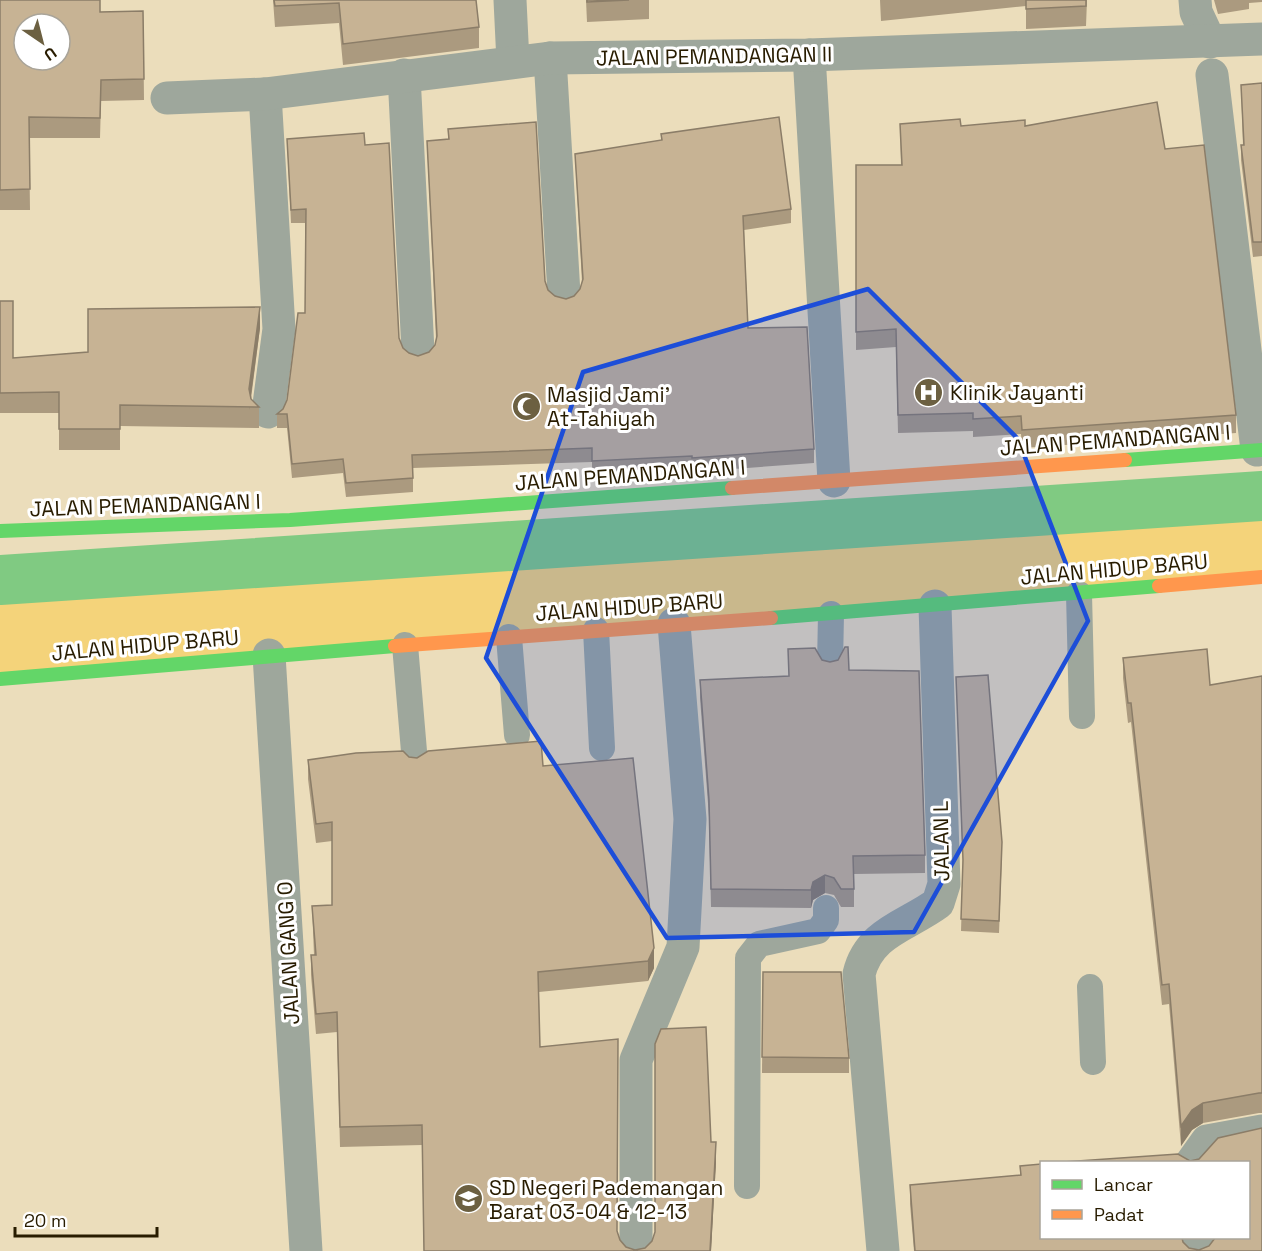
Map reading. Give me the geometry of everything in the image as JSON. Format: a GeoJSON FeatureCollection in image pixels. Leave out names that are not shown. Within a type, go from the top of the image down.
{"type":"FeatureCollection","features":[{"type":"Feature","properties":{"kind":"street"},"geometry":{"type":"LineString","coordinates":[[510,0],[513,62]]}},
{"type":"Feature","properties":{"kind":"street"},"geometry":{"type":"LineString","coordinates":[[1195,0],[1196,12],[1210,42]]}},
{"type":"Feature","properties":{"kind":"street","name":"JALAN PEMANDANGAN II"},"geometry":{"type":"LineString","coordinates":[[167,99],[265,94],[550,58],[809,55],[1262,39]]}},
{"type":"Feature","properties":{"kind":"street"},"geometry":{"type":"LineString","coordinates":[[809,55],[834,481]]}},
{"type":"Feature","properties":{"kind":"street"},"geometry":{"type":"LineString","coordinates":[[550,58],[564,294]]}},
{"type":"Feature","properties":{"kind":"street"},"geometry":{"type":"LineString","coordinates":[[404,75],[418,351]]}},
{"type":"Feature","properties":{"kind":"street"},"geometry":{"type":"LineString","coordinates":[[1212,75],[1259,450]]}},
{"type":"Feature","properties":{"kind":"street"},"geometry":{"type":"LineString","coordinates":[[265,94],[279,329],[268,412]]}},
{"type":"Feature","properties":{"kind":"street","name":"JALAN PEMANDANGAN I"},"geometry":{"type":"LineString","coordinates":[[0,531],[290,520],[1259,450]]}},
{"type":"Feature","properties":{"kind":"street","name":"JALAN HIDUP BARU"},"geometry":{"type":"LineString","coordinates":[[0,679],[270,655],[935,606],[1262,577]]}},
{"type":"Feature","properties":{"kind":"street","name":"JALAN L"},"geometry":{"type":"LineString","coordinates":[[883,1251],[859,974],[863,957],[876,941],[938,903],[944,884],[935,606]]}},
{"type":"Feature","properties":{"kind":"street"},"geometry":{"type":"LineString","coordinates":[[636,1251],[636,1060],[683,947],[690,819],[674,624]]}},
{"type":"Feature","properties":{"kind":"street","name":"JALAN GANG O"},"geometry":{"type":"LineString","coordinates":[[270,655],[306,1251]]}},
{"type":"Feature","properties":{"kind":"street"},"geometry":{"type":"LineString","coordinates":[[1193,1161],[1207,1140],[1262,1131]]}},
{"type":"Feature","properties":{"kind":"lane"},"geometry":{"type":"LineString","coordinates":[[1079,594],[1082,716]]}},
{"type":"Feature","properties":{"kind":"lane"},"geometry":{"type":"LineString","coordinates":[[830,665],[831,614]]}},
{"type":"Feature","properties":{"kind":"lane"},"geometry":{"type":"LineString","coordinates":[[596,630],[602,748]]}},
{"type":"Feature","properties":{"kind":"lane"},"geometry":{"type":"LineString","coordinates":[[509,637],[517,735]]}},
{"type":"Feature","properties":{"kind":"lane"},"geometry":{"type":"LineString","coordinates":[[405,645],[415,763]]}},
{"type":"Feature","properties":{"kind":"lane"},"geometry":{"type":"LineString","coordinates":[[747,1186],[748,958],[759,944],[818,931],[826,921],[826,908]]}},
{"type":"Feature","properties":{"kind":"lane"},"geometry":{"type":"LineString","coordinates":[[1090,987],[1092,1062]]}},
{"type":"Feature","properties":{"kind":"highlighted area"},"geometry":{"type":"Polygon","coordinates":[[[868,289],[1018,439],[1088,621],[914,932],[667,938],[486,658],[583,372],[868,289]]]}},
{"type":"Feature","properties":{"kind":"shaded area"},"geometry":{"type":"Polygon","coordinates":[[[1262,496],[1262,577],[0,680],[0,577],[500,548],[1262,496]]]}},
{"type":"Feature","properties":{"kind":"building"},"geometry":{"type":"Polygon","coordinates":[[[0,0],[100,0],[100,12],[143,11],[144,79],[101,80],[100,118],[29,117],[30,189],[0,190],[0,0]]]}},
{"type":"Feature","properties":{"kind":"building"},"geometry":{"type":"Polygon","coordinates":[[[274,0],[476,0],[479,27],[343,44],[339,3],[275,6],[274,0]]]}},
{"type":"Feature","properties":{"kind":"building"},"geometry":{"type":"Polygon","coordinates":[[[587,0],[629,0],[587,2],[587,0]]]}},
{"type":"Feature","properties":{"kind":"building"},"geometry":{"type":"Polygon","coordinates":[[[1026,0],[1086,0],[1086,6],[1026,9],[1026,0]]]}},
{"type":"Feature","properties":{"kind":"building"},"geometry":{"type":"Polygon","coordinates":[[[1262,83],[1262,242],[1253,242],[1241,145],[1244,145],[1241,85],[1262,83]]]}},
{"type":"Feature","properties":{"kind":"building"},"geometry":{"type":"Polygon","coordinates":[[[1157,102],[1165,149],[1204,145],[1236,415],[1022,430],[1021,416],[973,419],[973,413],[898,415],[896,329],[856,332],[856,165],[902,165],[900,124],[960,119],[961,126],[1025,120],[1025,126],[1157,102]]]}},
{"type":"Feature","properties":{"kind":"building"},"geometry":{"type":"Polygon","coordinates":[[[779,117],[791,209],[743,216],[748,328],[807,327],[814,449],[692,458],[692,456],[592,461],[592,448],[412,455],[413,478],[346,483],[343,459],[292,464],[287,414],[277,414],[283,409],[287,400],[298,313],[305,313],[306,209],[291,210],[287,139],[364,133],[365,145],[389,143],[399,338],[403,348],[418,356],[429,352],[435,345],[437,336],[427,141],[449,139],[448,129],[536,122],[545,281],[548,290],[555,296],[566,299],[574,296],[580,289],[583,279],[575,154],[662,140],[661,134],[779,117]]]}},
{"type":"Feature","properties":{"kind":"building"},"geometry":{"type":"Polygon","coordinates":[[[0,301],[13,301],[13,358],[88,352],[88,309],[260,307],[249,389],[251,399],[259,407],[120,405],[120,429],[59,429],[59,392],[0,393],[0,301]]]}},
{"type":"Feature","properties":{"kind":"building"},"geometry":{"type":"Polygon","coordinates":[[[845,647],[848,647],[849,670],[919,671],[925,855],[853,856],[854,889],[841,889],[834,878],[825,875],[813,882],[811,890],[711,889],[709,800],[700,680],[789,676],[788,649],[815,648],[822,660],[830,662],[838,660],[845,647]]]}},
{"type":"Feature","properties":{"kind":"building"},"geometry":{"type":"Polygon","coordinates":[[[1207,649],[1210,685],[1262,676],[1262,1093],[1203,1103],[1192,1110],[1181,1126],[1169,984],[1162,985],[1131,703],[1128,703],[1123,658],[1207,649]]]}},
{"type":"Feature","properties":{"kind":"building"},"geometry":{"type":"Polygon","coordinates":[[[988,675],[1002,842],[999,921],[961,919],[963,860],[956,677],[988,675]]]}},
{"type":"Feature","properties":{"kind":"building"},"geometry":{"type":"Polygon","coordinates":[[[541,741],[543,766],[633,758],[654,948],[648,961],[538,972],[540,1047],[618,1039],[617,1231],[626,1247],[635,1250],[645,1248],[652,1241],[655,1232],[655,1044],[661,1029],[706,1027],[711,1142],[716,1142],[710,1251],[424,1251],[422,1125],[340,1127],[337,1012],[316,1014],[311,955],[316,955],[312,906],[332,905],[332,822],[316,824],[308,760],[356,753],[403,751],[409,757],[417,758],[428,751],[541,741]]]}},
{"type":"Feature","properties":{"kind":"building"},"geometry":{"type":"Polygon","coordinates":[[[763,972],[841,972],[849,1058],[762,1057],[763,972]]]}},
{"type":"Feature","properties":{"kind":"building"},"geometry":{"type":"Polygon","coordinates":[[[1262,1128],[1262,1251],[915,1251],[910,1185],[1021,1175],[1020,1166],[1040,1164],[1040,1239],[1182,1239],[1189,1248],[1199,1250],[1209,1246],[1214,1239],[1250,1239],[1250,1161],[1190,1161],[1199,1159],[1218,1138],[1262,1128]]]}},
{"type":"Feature","properties":{"kind":"building"},"geometry":{"type":"Polygon","coordinates":[[[1178,1154],[1190,1161],[1077,1161],[1178,1154]]]}},
{"type":"Feature","properties":{"kind":"waterway"},"geometry":{"type":"LineString","coordinates":[[0,580],[1262,496]]}},
{"type":"Feature","properties":{"kind":"traffic: fast"},"geometry":{"type":"LineString","coordinates":[[1125,460],[1262,450]]}},
{"type":"Feature","properties":{"kind":"traffic: fast"},"geometry":{"type":"LineString","coordinates":[[0,531],[290,520],[732,488]]}},
{"type":"Feature","properties":{"kind":"traffic: fast"},"geometry":{"type":"LineString","coordinates":[[771,618],[1159,586]]}},
{"type":"Feature","properties":{"kind":"traffic: fast"},"geometry":{"type":"LineString","coordinates":[[0,679],[395,646]]}},
{"type":"Feature","properties":{"kind":"traffic: slow"},"geometry":{"type":"LineString","coordinates":[[732,488],[1125,460]]}},
{"type":"Feature","properties":{"kind":"traffic: slow"},"geometry":{"type":"LineString","coordinates":[[1159,586],[1262,577]]}},
{"type":"Feature","properties":{"kind":"traffic: slow"},"geometry":{"type":"LineString","coordinates":[[395,646],[771,618]]}},
{"type":"Feature","properties":{"kind":"place","name":"Klinik Jayanti"},"geometry":{"type":"Point","coordinates":[929,392]}},
{"type":"Feature","properties":{"kind":"place","name":"Masjid Jami' At-Tahiyah"},"geometry":{"type":"Point","coordinates":[526,406]}},
{"type":"Feature","properties":{"kind":"place","name":"SD Negeri Pademangan Barat 03-04 & 12-13"},"geometry":{"type":"Point","coordinates":[468,1199]}}]}
